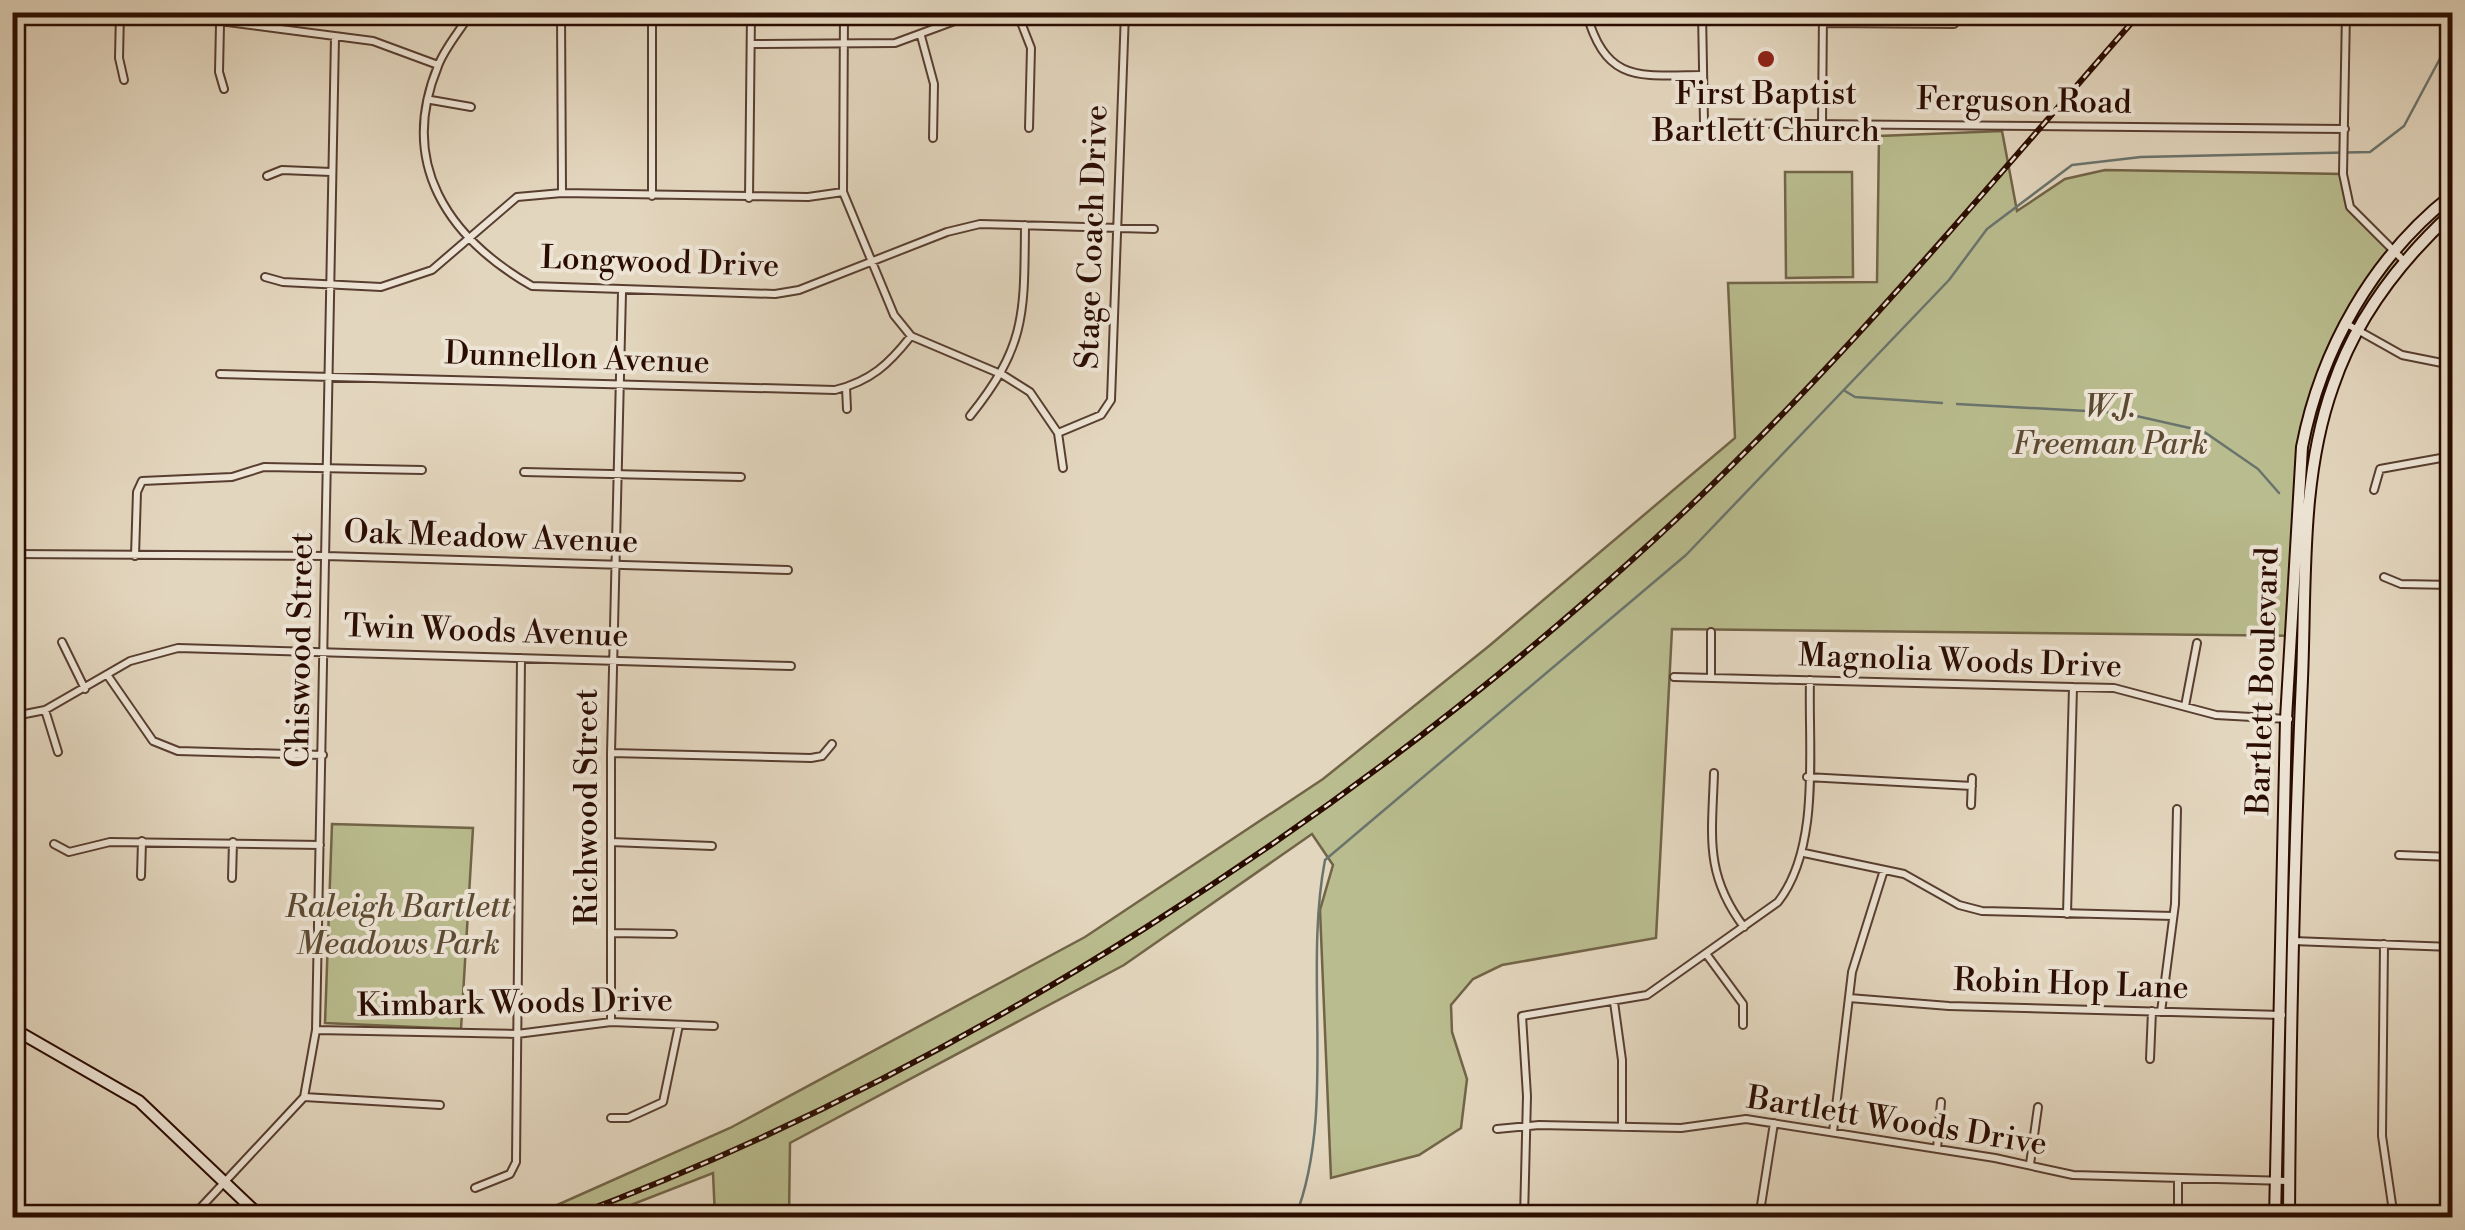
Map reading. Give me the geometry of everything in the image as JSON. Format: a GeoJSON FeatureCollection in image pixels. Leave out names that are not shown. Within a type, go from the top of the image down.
{"type":"FeatureCollection","features":[{"type":"Feature","properties":{"kind":"main road","name":"Bartlett Boulevard"},"geometry":{"type":"LineString","coordinates":[[2275,1218],[2286,719],[2298,472],[2307,419],[2345,323],[2393,252],[2450,205]]}},
{"type":"Feature","properties":{"kind":"main road","name":"Bartlett Boulevard"},"geometry":{"type":"LineString","coordinates":[[2289,1218],[2293,941],[2312,483],[2328,402],[2357,329],[2450,205]]}},
{"type":"Feature","properties":{"kind":"main road"},"geometry":{"type":"LineString","coordinates":[[12,1028],[139,1101],[262,1218]]}},
{"type":"Feature","properties":{"kind":"street"},"geometry":{"type":"LineString","coordinates":[[120,12],[119,58],[124,80]]}},
{"type":"Feature","properties":{"kind":"street"},"geometry":{"type":"LineString","coordinates":[[150,12],[220,24],[372,40],[438,66]]}},
{"type":"Feature","properties":{"kind":"street","name":"Longwood Drive"},"geometry":{"type":"LineString","coordinates":[[471,12],[438,66],[423,149],[430,180],[445,210],[504,270],[532,286],[622,292],[775,294],[799,290],[947,232],[980,224],[1154,229]]}},
{"type":"Feature","properties":{"kind":"street"},"geometry":{"type":"LineString","coordinates":[[561,12],[562,192]]}},
{"type":"Feature","properties":{"kind":"street"},"geometry":{"type":"LineString","coordinates":[[652,12],[652,196]]}},
{"type":"Feature","properties":{"kind":"street"},"geometry":{"type":"LineString","coordinates":[[749,198],[751,12]]}},
{"type":"Feature","properties":{"kind":"street"},"geometry":{"type":"LineString","coordinates":[[844,12],[843,192],[869,262],[894,314],[911,336],[1002,375],[1030,392],[1058,433],[1063,468]]}},
{"type":"Feature","properties":{"kind":"street"},"geometry":{"type":"LineString","coordinates":[[751,44],[844,45],[921,36],[979,12]]}},
{"type":"Feature","properties":{"kind":"street"},"geometry":{"type":"LineString","coordinates":[[1016,12],[1030,48],[1029,128]]}},
{"type":"Feature","properties":{"kind":"street","name":"Stage Coach Drive"},"geometry":{"type":"LineString","coordinates":[[1058,433],[1102,415],[1111,400],[1124,12]]}},
{"type":"Feature","properties":{"kind":"street"},"geometry":{"type":"LineString","coordinates":[[1586,12],[1603,56],[1638,76],[1700,75],[1702,12]]}},
{"type":"Feature","properties":{"kind":"street"},"geometry":{"type":"LineString","coordinates":[[1822,123],[1823,12]]}},
{"type":"Feature","properties":{"kind":"street"},"geometry":{"type":"LineString","coordinates":[[2346,12],[2344,174],[2350,206],[2404,262]]}},
{"type":"Feature","properties":{"kind":"street"},"geometry":{"type":"LineString","coordinates":[[1822,23],[1954,24]]}},
{"type":"Feature","properties":{"kind":"street"},"geometry":{"type":"LineString","coordinates":[[220,24],[219,72],[224,89]]}},
{"type":"Feature","properties":{"kind":"street"},"geometry":{"type":"LineString","coordinates":[[921,36],[934,84],[934,138]]}},
{"type":"Feature","properties":{"kind":"street","name":"Chiswood Street"},"geometry":{"type":"LineString","coordinates":[[304,1098],[316,1030],[335,37]]}},
{"type":"Feature","properties":{"kind":"street","name":"Ferguson Road"},"geometry":{"type":"LineString","coordinates":[[1700,75],[1704,123],[2344,129]]}},
{"type":"Feature","properties":{"kind":"street"},"geometry":{"type":"LineString","coordinates":[[430,100],[471,107]]}},
{"type":"Feature","properties":{"kind":"street"},"geometry":{"type":"LineString","coordinates":[[267,176],[282,170],[332,172]]}},
{"type":"Feature","properties":{"kind":"street"},"geometry":{"type":"LineString","coordinates":[[266,277],[382,287],[432,270],[517,197],[562,192],[749,198],[843,192]]}},
{"type":"Feature","properties":{"kind":"street"},"geometry":{"type":"LineString","coordinates":[[970,416],[1002,375],[1018,336],[1024,307],[1024,225]]}},
{"type":"Feature","properties":{"kind":"street","name":"Richwood Street"},"geometry":{"type":"LineString","coordinates":[[612,1022],[611,753],[622,292]]}},
{"type":"Feature","properties":{"kind":"street"},"geometry":{"type":"LineString","coordinates":[[2345,323],[2413,359],[2452,364]]}},
{"type":"Feature","properties":{"kind":"street","name":"Dunnellon Avenue"},"geometry":{"type":"LineString","coordinates":[[220,374],[846,387],[862,383],[889,364],[911,336]]}},
{"type":"Feature","properties":{"kind":"street"},"geometry":{"type":"LineString","coordinates":[[846,387],[847,409]]}},
{"type":"Feature","properties":{"kind":"street"},"geometry":{"type":"LineString","coordinates":[[2374,490],[2380,470],[2452,456]]}},
{"type":"Feature","properties":{"kind":"street"},"geometry":{"type":"LineString","coordinates":[[135,556],[137,492],[142,480],[232,477],[264,467],[422,470]]}},
{"type":"Feature","properties":{"kind":"street"},"geometry":{"type":"LineString","coordinates":[[524,472],[741,477]]}},
{"type":"Feature","properties":{"kind":"street","name":"Oak Meadow Avenue"},"geometry":{"type":"LineString","coordinates":[[12,554],[326,556],[788,570]]}},
{"type":"Feature","properties":{"kind":"street"},"geometry":{"type":"LineString","coordinates":[[2384,577],[2407,584],[2452,585]]}},
{"type":"Feature","properties":{"kind":"street"},"geometry":{"type":"LineString","coordinates":[[1710,678],[1712,632]]}},
{"type":"Feature","properties":{"kind":"street"},"geometry":{"type":"LineString","coordinates":[[62,642],[85,689]]}},
{"type":"Feature","properties":{"kind":"street"},"geometry":{"type":"LineString","coordinates":[[2185,706],[2197,643]]}},
{"type":"Feature","properties":{"kind":"street","name":"Twin Woods Avenue"},"geometry":{"type":"LineString","coordinates":[[15,716],[46,710],[130,661],[178,648],[792,666]]}},
{"type":"Feature","properties":{"kind":"street"},"geometry":{"type":"LineString","coordinates":[[474,1188],[510,1174],[516,1162],[521,658]]}},
{"type":"Feature","properties":{"kind":"street"},"geometry":{"type":"LineString","coordinates":[[108,676],[154,741],[178,751],[323,755]]}},
{"type":"Feature","properties":{"kind":"street","name":"Magnolia Woods Drive"},"geometry":{"type":"LineString","coordinates":[[1674,677],[2121,688],[2227,716],[2300,720]]}},
{"type":"Feature","properties":{"kind":"street"},"geometry":{"type":"LineString","coordinates":[[1524,1218],[1522,1016],[1614,1002],[1660,989],[1778,902],[1793,881],[1804,853],[1810,680]]}},
{"type":"Feature","properties":{"kind":"street"},"geometry":{"type":"LineString","coordinates":[[2067,914],[2073,686]]}},
{"type":"Feature","properties":{"kind":"street"},"geometry":{"type":"LineString","coordinates":[[46,710],[58,752]]}},
{"type":"Feature","properties":{"kind":"street"},"geometry":{"type":"LineString","coordinates":[[611,753],[811,758],[822,756],[832,744]]}},
{"type":"Feature","properties":{"kind":"street"},"geometry":{"type":"LineString","coordinates":[[1714,773],[1714,871],[1725,899],[1744,927]]}},
{"type":"Feature","properties":{"kind":"street"},"geometry":{"type":"LineString","coordinates":[[1807,776],[1972,782],[1971,805]]}},
{"type":"Feature","properties":{"kind":"street"},"geometry":{"type":"LineString","coordinates":[[2150,1059],[2173,916],[2177,809]]}},
{"type":"Feature","properties":{"kind":"street"},"geometry":{"type":"LineString","coordinates":[[54,844],[69,852],[110,842],[142,841],[320,845]]}},
{"type":"Feature","properties":{"kind":"street"},"geometry":{"type":"LineString","coordinates":[[141,876],[142,841]]}},
{"type":"Feature","properties":{"kind":"street"},"geometry":{"type":"LineString","coordinates":[[232,842],[232,878]]}},
{"type":"Feature","properties":{"kind":"street"},"geometry":{"type":"LineString","coordinates":[[612,842],[712,846]]}},
{"type":"Feature","properties":{"kind":"street"},"geometry":{"type":"LineString","coordinates":[[1804,853],[1914,878],[1975,910],[2173,916]]}},
{"type":"Feature","properties":{"kind":"street"},"geometry":{"type":"LineString","coordinates":[[2399,855],[2452,857]]}},
{"type":"Feature","properties":{"kind":"street"},"geometry":{"type":"LineString","coordinates":[[1832,1132],[1855,957],[1876,906],[1884,870]]}},
{"type":"Feature","properties":{"kind":"street"},"geometry":{"type":"LineString","coordinates":[[611,933],[673,934]]}},
{"type":"Feature","properties":{"kind":"street"},"geometry":{"type":"LineString","coordinates":[[2293,941],[2452,946]]}},
{"type":"Feature","properties":{"kind":"street"},"geometry":{"type":"LineString","coordinates":[[2384,944],[2382,1130],[2394,1218]]}},
{"type":"Feature","properties":{"kind":"street"},"geometry":{"type":"LineString","coordinates":[[1707,955],[1743,1004],[1742,1025]]}},
{"type":"Feature","properties":{"kind":"street","name":"Robin Hop Lane"},"geometry":{"type":"LineString","coordinates":[[1849,998],[1950,1006],[2292,1015]]}},
{"type":"Feature","properties":{"kind":"street"},"geometry":{"type":"LineString","coordinates":[[1614,1002],[1622,1060],[1622,1127]]}},
{"type":"Feature","properties":{"kind":"street","name":"Kimbark Woods Drive"},"geometry":{"type":"LineString","coordinates":[[316,1030],[517,1034],[612,1022],[714,1026]]}},
{"type":"Feature","properties":{"kind":"street"},"geometry":{"type":"LineString","coordinates":[[612,1118],[628,1118],[663,1102],[680,1025]]}},
{"type":"Feature","properties":{"kind":"street"},"geometry":{"type":"LineString","coordinates":[[191,1218],[304,1098],[440,1105]]}},
{"type":"Feature","properties":{"kind":"street"},"geometry":{"type":"LineString","coordinates":[[1938,1149],[1941,1102]]}},
{"type":"Feature","properties":{"kind":"street"},"geometry":{"type":"LineString","coordinates":[[2030,1164],[2038,1107]]}},
{"type":"Feature","properties":{"kind":"street","name":"Bartlett Woods Drive"},"geometry":{"type":"LineString","coordinates":[[1497,1129],[1680,1128],[1734,1119],[2030,1164],[2073,1176],[2290,1181]]}},
{"type":"Feature","properties":{"kind":"street"},"geometry":{"type":"LineString","coordinates":[[1759,1218],[1774,1123]]}},
{"type":"Feature","properties":{"kind":"street"},"geometry":{"type":"LineString","coordinates":[[2178,1178],[2178,1218]]}},
{"type":"Feature","properties":{"kind":"green space","name":"W.J. Freeman Park"},"geometry":{"type":"Polygon","coordinates":[[[2002,131],[2017,211],[2065,179],[2105,170],[2343,174],[2350,207],[2404,261],[2343,360],[2312,483],[2304,636],[1672,629],[1656,938],[1502,965],[1473,979],[1451,1005],[1452,1032],[1467,1079],[1461,1128],[1419,1155],[1331,1178],[1320,910],[1333,865],[1312,834],[1124,965],[790,1143],[789,1217],[715,1217],[713,1173],[600,1217],[528,1218],[730,1128],[1085,937],[1323,779],[1489,646],[1735,438],[1728,283],[1877,282],[1879,136],[2002,131]]]}},
{"type":"Feature","properties":{"kind":"green space"},"geometry":{"type":"Polygon","coordinates":[[[1785,172],[1852,172],[1853,277],[1786,278],[1785,172]]]}},
{"type":"Feature","properties":{"kind":"green space","name":"Raleigh Bartlett Meadows Park"},"geometry":{"type":"Polygon","coordinates":[[[332,824],[473,828],[461,1029],[325,1023],[332,824]]]}},
{"type":"Feature","properties":{"kind":"waterway"},"geometry":{"type":"LineString","coordinates":[[1295,1218],[1314,1133],[1317,949],[1325,860],[1686,555],[1949,280],[1987,229],[2072,165],[2141,157],[2370,152],[2404,126],[2452,36]]}},
{"type":"Feature","properties":{"kind":"waterway"},"geometry":{"type":"LineString","coordinates":[[1845,391],[1855,397],[1942,403]]}},
{"type":"Feature","properties":{"kind":"waterway"},"geometry":{"type":"LineString","coordinates":[[1957,404],[2123,413],[2203,431],[2258,469],[2279,493]]}},
{"type":"Feature","properties":{"kind":"railway"},"geometry":{"type":"LineString","coordinates":[[567,1218],[712,1159],[858,1091],[1002,1014],[1143,929],[1280,838],[1412,742],[1538,641],[1721,477],[1905,282],[2141,12]]}},
{"type":"Feature","properties":{"kind":"place","name":"First Baptist Bartlett Church"},"geometry":{"type":"Point","coordinates":[1766,59]}}]}
